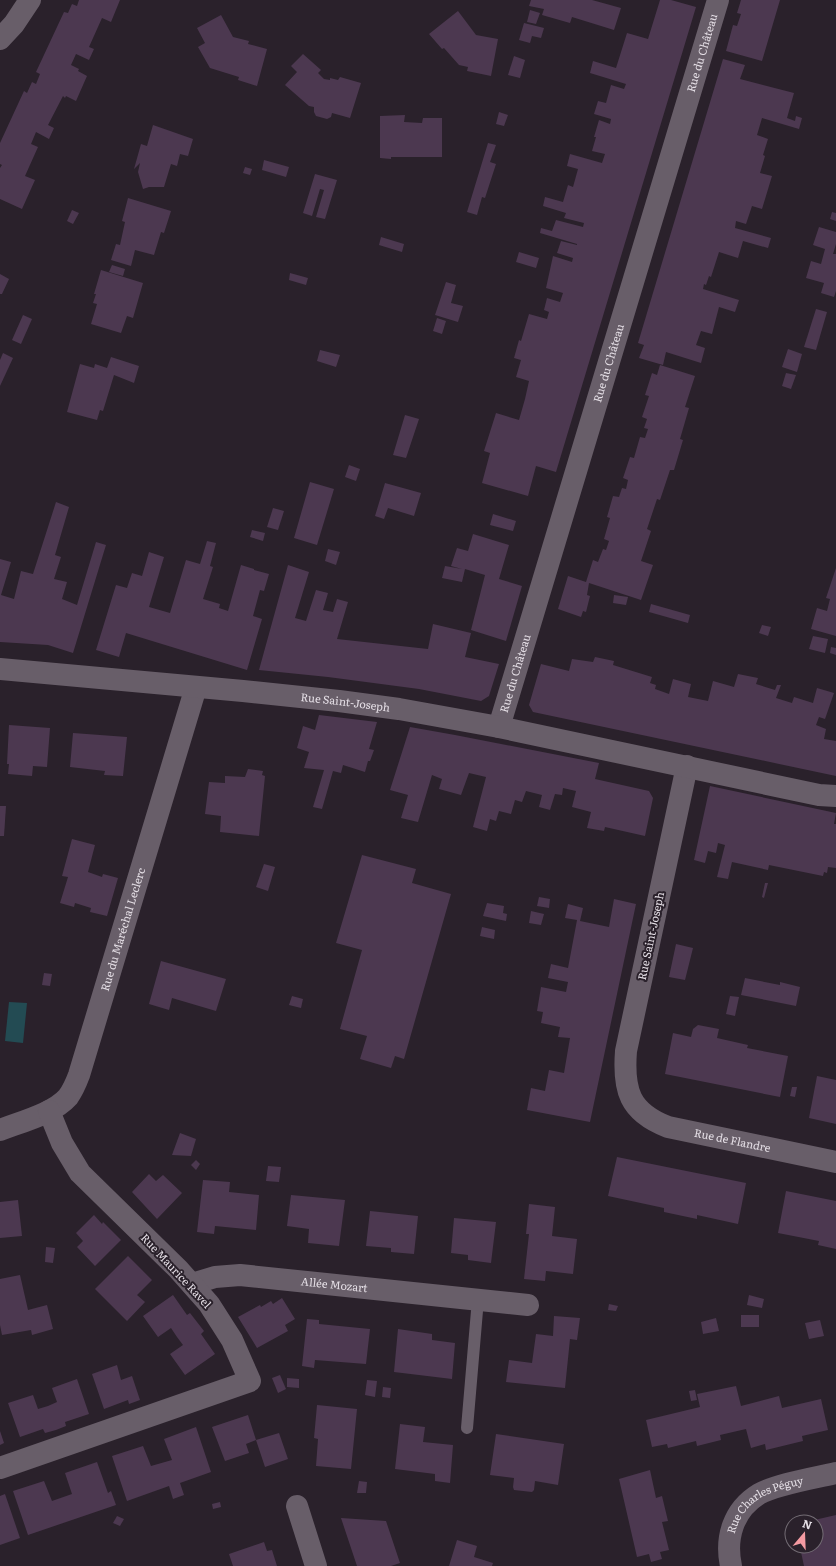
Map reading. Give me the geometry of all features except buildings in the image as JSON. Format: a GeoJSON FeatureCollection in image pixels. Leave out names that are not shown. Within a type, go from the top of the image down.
{"type":"FeatureCollection","features":[{"type":"Feature","properties":{"kind":"street"},"geometry":{"type":"LineString","coordinates":[[0,39],[14,24],[30,0]]}},
{"type":"Feature","properties":{"kind":"street","name":"Rue du Château"},"geometry":{"type":"LineString","coordinates":[[499,727],[718,0]]}},
{"type":"Feature","properties":{"kind":"street","name":"Rue Saint-Joseph"},"geometry":{"type":"LineString","coordinates":[[0,669],[196,686],[374,705],[499,727],[819,795],[836,796]]}},
{"type":"Feature","properties":{"kind":"street","name":"Rue du Maréchal Leclerc"},"geometry":{"type":"LineString","coordinates":[[0,1130],[49,1111],[67,1098],[74,1088],[196,686]]}},
{"type":"Feature","properties":{"kind":"street","name":"Rue Saint-Joseph"},"geometry":{"type":"LineString","coordinates":[[635,1105],[629,1094],[625,1081],[626,1051],[687,766]]}},
{"type":"Feature","properties":{"kind":"street","name":"Rue de Flandre"},"geometry":{"type":"LineString","coordinates":[[635,1105],[646,1116],[668,1127],[836,1162]]}},
{"type":"Feature","properties":{"kind":"street","name":"Rue Maurice Ravel"},"geometry":{"type":"LineString","coordinates":[[0,1468],[250,1381],[239,1353],[209,1304],[192,1284],[80,1173],[62,1143],[49,1111]]}},
{"type":"Feature","properties":{"kind":"street","name":"Allée Mozart"},"geometry":{"type":"LineString","coordinates":[[192,1284],[215,1277],[240,1275],[528,1305]]}},
{"type":"Feature","properties":{"kind":"street","name":"Rue Charles Péguy"},"geometry":{"type":"LineString","coordinates":[[731,1566],[728,1547],[731,1529],[741,1511],[752,1500],[767,1491],[836,1473]]}},
{"type":"Feature","properties":{"kind":"street"},"geometry":{"type":"LineString","coordinates":[[297,1506],[316,1566]]}},
{"type":"Feature","properties":{"kind":"lane"},"geometry":{"type":"LineString","coordinates":[[467,1428],[478,1299]]}},
{"type":"Feature","properties":{"kind":"water"},"geometry":{"type":"Polygon","coordinates":[[[9,1002],[27,1003],[23,1043],[5,1041],[9,1002]]]}}]}
